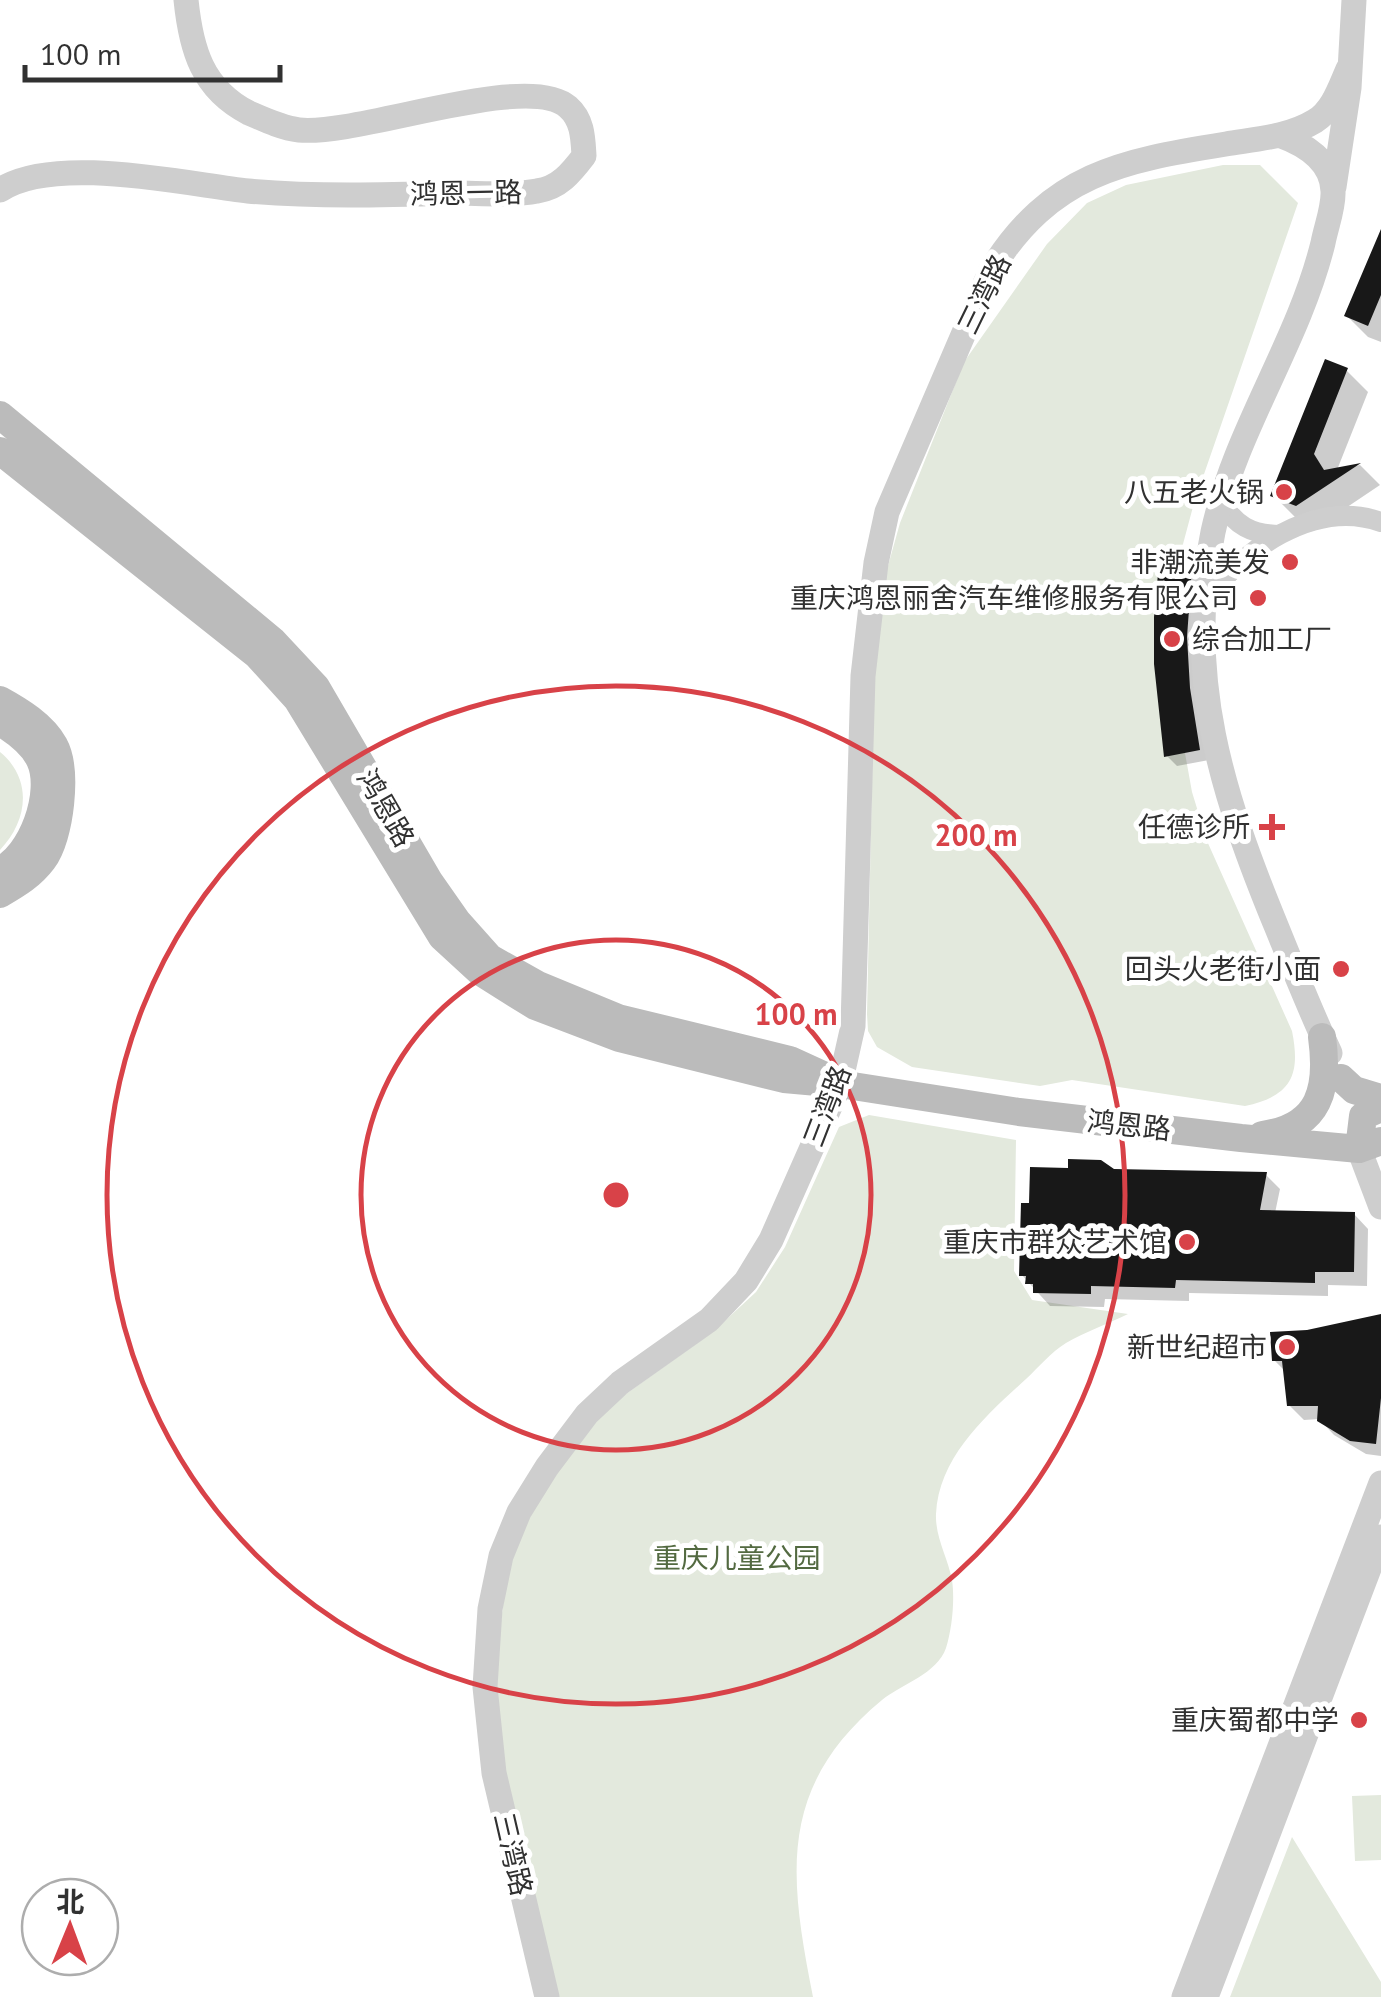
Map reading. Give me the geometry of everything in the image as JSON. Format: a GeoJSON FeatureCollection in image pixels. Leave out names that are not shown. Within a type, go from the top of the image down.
{"type":"FeatureCollection","features":[{"type":"Feature","properties":{"kind":"main road","name":"鸿恩路"},"geometry":{"type":"LineString","coordinates":[[0,415],[273,641],[316,687],[428,881],[490,958],[538,985],[618,1018],[790,1060],[840,1084]]}},
{"type":"Feature","properties":{"kind":"main road","name":"鸿恩路"},"geometry":{"type":"LineString","coordinates":[[0,452],[256,655],[297,699],[442,937],[479,971],[535,1006],[619,1038],[784,1079],[1241,1138],[1375,1145]]}},
{"type":"Feature","properties":{"kind":"main road"},"geometry":{"type":"LineString","coordinates":[[0,700],[44,730],[60,759],[62,781],[60,808],[47,856],[27,878],[0,894]]}},
{"type":"Feature","properties":{"kind":"main road"},"geometry":{"type":"LineString","coordinates":[[0,722],[28,742],[42,762],[43,780],[40,814],[28,846],[0,870]]}},
{"type":"Feature","properties":{"kind":"main road"},"geometry":{"type":"LineString","coordinates":[[1241,1138],[1276,1133],[1298,1124],[1313,1110],[1325,1078],[1322,1037]]}},
{"type":"Feature","properties":{"kind":"main road"},"geometry":{"type":"LineString","coordinates":[[1341,1078],[1375,1107],[1375,1145]]}},
{"type":"Feature","properties":{"kind":"street","name":"鸿恩一路"},"geometry":{"type":"LineString","coordinates":[[0,190],[9,184],[61,174],[123,174],[250,191],[384,195],[539,192],[566,180],[584,156],[582,128],[568,107],[546,96],[508,96],[334,130],[298,130],[267,122],[231,104],[200,68],[186,0]]}},
{"type":"Feature","properties":{"kind":"street"},"geometry":{"type":"LineString","coordinates":[[1341,1078],[1249,860],[1225,792],[1207,711],[1204,603],[1213,531],[1222,502],[1242,442],[1309,290],[1334,192],[1342,146],[1354,0]]}},
{"type":"Feature","properties":{"kind":"street","name":"三湾路"},"geometry":{"type":"LineString","coordinates":[[547,1997],[494,1773],[484,1687],[490,1609],[502,1556],[526,1500],[586,1414],[620,1383],[709,1320],[746,1280],[771,1240],[840,1084],[853,1026],[862,676],[876,563],[887,512],[991,270],[1010,239],[1055,197],[1078,182],[1140,160],[1279,135],[1317,120],[1333,102],[1348,69]]}},
{"type":"Feature","properties":{"kind":"street"},"geometry":{"type":"LineString","coordinates":[[1279,135],[1309,148],[1324,165],[1334,192]]}},
{"type":"Feature","properties":{"kind":"street"},"geometry":{"type":"LineString","coordinates":[[1222,502],[1231,518],[1244,529],[1281,535]]}},
{"type":"Feature","properties":{"kind":"street"},"geometry":{"type":"LineString","coordinates":[[1204,603],[1232,567],[1281,535],[1342,516],[1381,522]]}},
{"type":"Feature","properties":{"kind":"street"},"geometry":{"type":"LineString","coordinates":[[1375,1145],[1381,1208]]}},
{"type":"Feature","properties":{"kind":"street"},"geometry":{"type":"LineString","coordinates":[[1184,1997],[1381,1483]]}},
{"type":"Feature","properties":{"kind":"street"},"geometry":{"type":"LineString","coordinates":[[1206,1997],[1381,1537]]}},
{"type":"Feature","properties":{"kind":"green space"},"geometry":{"type":"Polygon","coordinates":[[[1223,165],[1260,165],[1298,203],[1194,503],[1179,559],[1181,731],[1192,792],[1207,841],[1292,1031],[1293,1072],[1282,1090],[1245,1106],[1072,1080],[1040,1086],[912,1067],[877,1047],[868,1031],[867,1014],[875,644],[886,573],[900,523],[964,362],[1047,244],[1087,203],[1126,185],[1223,165]]]}},
{"type":"Feature","properties":{"kind":"green space"},"geometry":{"type":"Polygon","coordinates":[[[0,752],[18,775],[23,800],[16,826],[0,850],[0,752]]]}},
{"type":"Feature","properties":{"kind":"green space","name":"重庆儿童公园"},"geometry":{"type":"Polygon","coordinates":[[[869,1115],[1016,1140],[1014,1271],[1032,1300],[1128,1314],[1055,1351],[981,1422],[946,1474],[936,1514],[953,1588],[946,1648],[935,1665],[882,1700],[848,1733],[824,1766],[808,1800],[799,1835],[799,1911],[813,1997],[559,1997],[504,1773],[493,1684],[509,1558],[525,1516],[591,1419],[714,1331],[756,1292],[785,1247],[839,1127],[869,1115]]]}},
{"type":"Feature","properties":{"kind":"green space"},"geometry":{"type":"Polygon","coordinates":[[[1381,1795],[1381,1860],[1355,1861],[1352,1796],[1381,1795]]]}},
{"type":"Feature","properties":{"kind":"green space"},"geometry":{"type":"Polygon","coordinates":[[[1292,1837],[1381,1982],[1381,1997],[1230,1997],[1292,1837]]]}},
{"type":"Feature","properties":{"kind":"building"},"geometry":{"type":"Polygon","coordinates":[[[1381,229],[1381,295],[1368,326],[1344,316],[1381,229]]]}},
{"type":"Feature","properties":{"kind":"building"},"geometry":{"type":"Polygon","coordinates":[[[1325,359],[1348,368],[1314,454],[1324,470],[1361,463],[1296,506],[1270,496],[1325,359]]]}},
{"type":"Feature","properties":{"kind":"building","name":"综合加工厂"},"geometry":{"type":"Polygon","coordinates":[[[1160,552],[1193,554],[1187,637],[1200,750],[1164,757],[1154,664],[1160,552]]]}},
{"type":"Feature","properties":{"kind":"building","name":"重庆市群众艺术馆"},"geometry":{"type":"Polygon","coordinates":[[[1068,1159],[1101,1160],[1114,1169],[1267,1172],[1260,1210],[1355,1212],[1354,1272],[1315,1272],[1315,1283],[1176,1280],[1175,1288],[1091,1286],[1091,1294],[1033,1293],[1033,1284],[1025,1284],[1026,1276],[1019,1276],[1021,1203],[1029,1203],[1030,1167],[1068,1168],[1068,1159]]]}},
{"type":"Feature","properties":{"kind":"building"},"geometry":{"type":"Polygon","coordinates":[[[1381,1314],[1381,1398],[1376,1444],[1350,1441],[1317,1421],[1318,1406],[1287,1406],[1282,1361],[1272,1361],[1270,1332],[1307,1330],[1381,1314]]]}},
{"type":"Feature","properties":{"kind":"place","name":"八五老火锅"},"geometry":{"type":"Point","coordinates":[1284,492]}},
{"type":"Feature","properties":{"kind":"place","name":"非潮流美发"},"geometry":{"type":"Point","coordinates":[1290,562]}},
{"type":"Feature","properties":{"kind":"place","name":"重庆鸿恩丽舍汽车维修服务有限公司"},"geometry":{"type":"Point","coordinates":[1258,598]}},
{"type":"Feature","properties":{"kind":"place","name":"综合加工厂"},"geometry":{"type":"Point","coordinates":[1172,639]}},
{"type":"Feature","properties":{"kind":"place","name":"任德诊所"},"geometry":{"type":"Point","coordinates":[1272,827]}},
{"type":"Feature","properties":{"kind":"place","name":"回头火老街小面"},"geometry":{"type":"Point","coordinates":[1341,969]}},
{"type":"Feature","properties":{"kind":"place","name":"重庆市群众艺术馆"},"geometry":{"type":"Point","coordinates":[1187,1242]}},
{"type":"Feature","properties":{"kind":"place","name":"新世纪超市"},"geometry":{"type":"Point","coordinates":[1287,1347]}},
{"type":"Feature","properties":{"kind":"place","name":"重庆蜀都中学"},"geometry":{"type":"Point","coordinates":[1359,1720]}}]}
